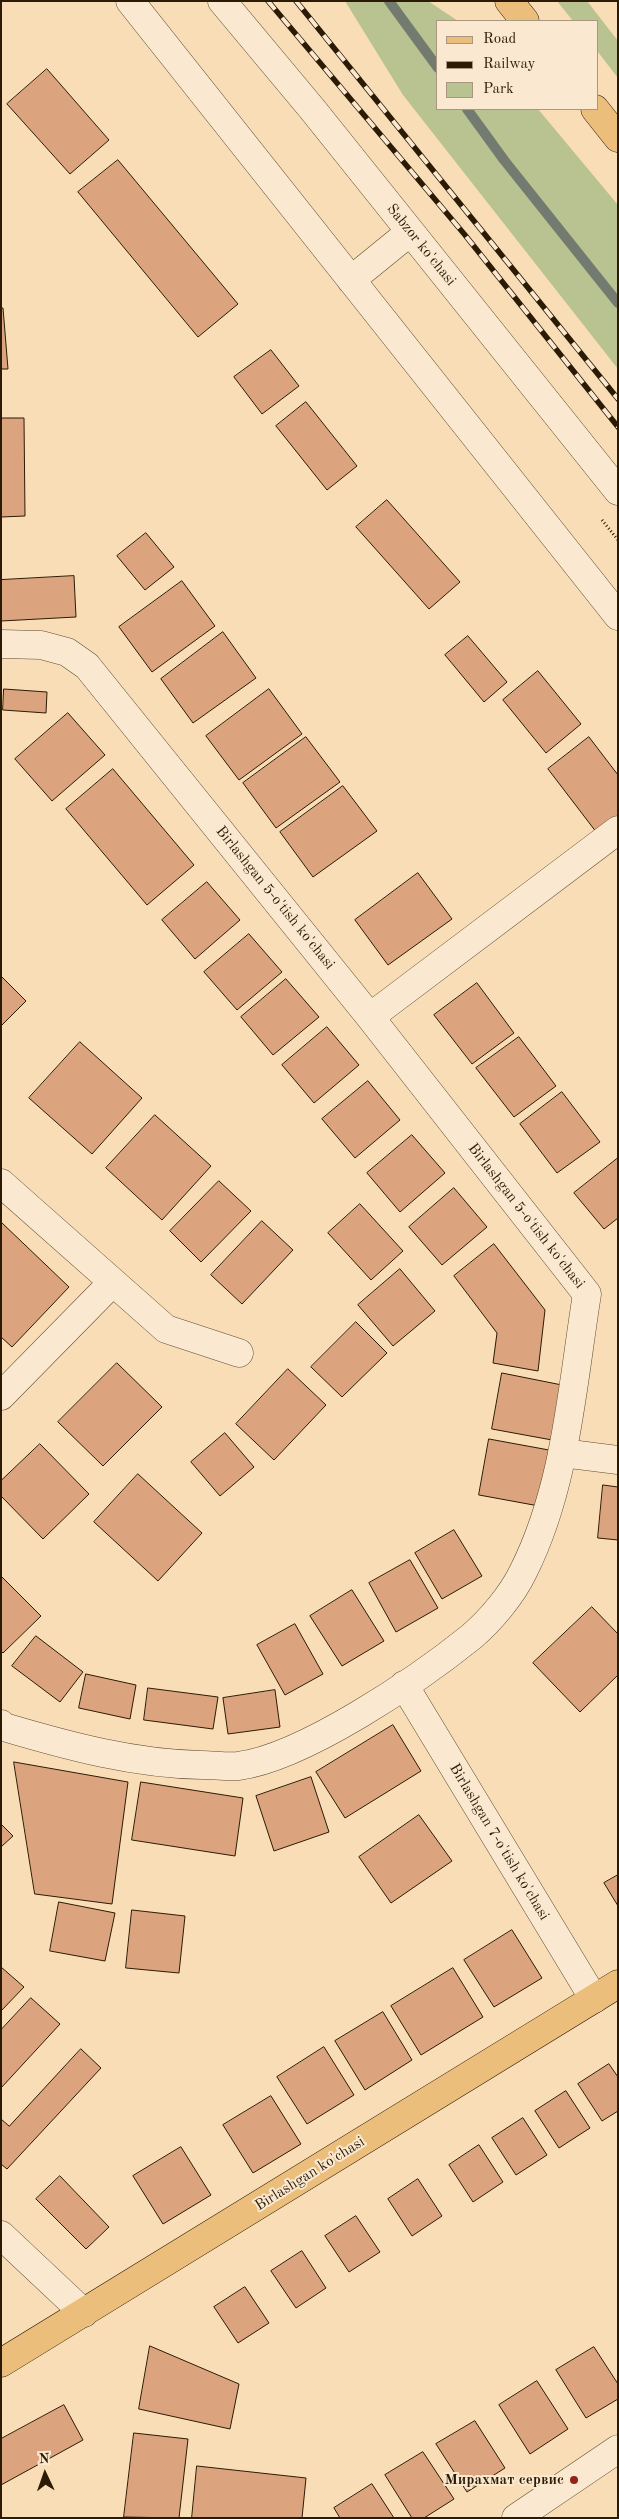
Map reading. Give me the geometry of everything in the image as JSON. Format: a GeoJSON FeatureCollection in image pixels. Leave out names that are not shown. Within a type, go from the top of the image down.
{"type":"FeatureCollection","features":[{"type":"Feature","properties":{"kind":"main road"},"geometry":{"type":"LineString","coordinates":[[509,1],[524,20]]}},
{"type":"Feature","properties":{"kind":"main road"},"geometry":{"type":"LineString","coordinates":[[595,110],[618,138]]}},
{"type":"Feature","properties":{"kind":"main road","name":"Birlashgan ko'chasi"},"geometry":{"type":"LineString","coordinates":[[1,2362],[84,2313],[618,1984]]}},
{"type":"Feature","properties":{"kind":"street"},"geometry":{"type":"LineString","coordinates":[[130,1],[618,616]]}},
{"type":"Feature","properties":{"kind":"street","name":"Sabzor ko'chasi"},"geometry":{"type":"LineString","coordinates":[[222,1],[263,49],[618,491]]}},
{"type":"Feature","properties":{"kind":"street"},"geometry":{"type":"LineString","coordinates":[[350,280],[410,232]]}},
{"type":"Feature","properties":{"kind":"street","name":"Birlashgan 5-o'tish ko'chasi"},"geometry":{"type":"LineString","coordinates":[[1,644],[41,645],[67,652],[88,666],[370,1017],[587,1294],[562,1453],[547,1517],[523,1574],[501,1604],[472,1635],[404,1686],[306,1742],[280,1754],[238,1766],[183,1765],[130,1758],[67,1746],[2,1727]]}},
{"type":"Feature","properties":{"kind":"street"},"geometry":{"type":"LineString","coordinates":[[370,1017],[618,830]]}},
{"type":"Feature","properties":{"kind":"street"},"geometry":{"type":"LineString","coordinates":[[1,1183],[166,1329],[239,1353]]}},
{"type":"Feature","properties":{"kind":"street"},"geometry":{"type":"LineString","coordinates":[[1,1396],[112,1283]]}},
{"type":"Feature","properties":{"kind":"street"},"geometry":{"type":"LineString","coordinates":[[562,1453],[618,1460]]}},
{"type":"Feature","properties":{"kind":"street","name":"Birlashgan 7-o'tish ko'chasi"},"geometry":{"type":"LineString","coordinates":[[404,1686],[594,1999]]}},
{"type":"Feature","properties":{"kind":"street"},"geometry":{"type":"LineString","coordinates":[[1,2235],[84,2313]]}},
{"type":"Feature","properties":{"kind":"street"},"geometry":{"type":"LineString","coordinates":[[516,2518],[618,2449]]}},
{"type":"Feature","properties":{"kind":"green space"},"geometry":{"type":"Polygon","coordinates":[[[345,1],[428,1],[456,20],[436,20],[436,110],[539,110],[618,205],[618,369],[403,95],[345,1]]]}},
{"type":"Feature","properties":{"kind":"green space"},"geometry":{"type":"Polygon","coordinates":[[[557,1],[587,1],[618,41],[618,78],[599,53],[599,20],[572,20],[557,1]]]}},
{"type":"Feature","properties":{"kind":"building"},"geometry":{"type":"Polygon","coordinates":[[[47,69],[109,140],[70,174],[7,104],[47,69]]]}},
{"type":"Feature","properties":{"kind":"building"},"geometry":{"type":"Polygon","coordinates":[[[118,160],[238,304],[198,337],[78,192],[118,160]]]}},
{"type":"Feature","properties":{"kind":"building"},"geometry":{"type":"Polygon","coordinates":[[[1,308],[3,308],[8,369],[1,369],[1,308]]]}},
{"type":"Feature","properties":{"kind":"building"},"geometry":{"type":"Polygon","coordinates":[[[271,350],[299,386],[262,414],[234,377],[271,350]]]}},
{"type":"Feature","properties":{"kind":"building"},"geometry":{"type":"Polygon","coordinates":[[[306,402],[357,466],[327,490],[276,426],[306,402]]]}},
{"type":"Feature","properties":{"kind":"building"},"geometry":{"type":"Polygon","coordinates":[[[1,418],[24,418],[25,516],[1,517],[1,418]]]}},
{"type":"Feature","properties":{"kind":"building"},"geometry":{"type":"Polygon","coordinates":[[[387,500],[460,582],[429,609],[356,527],[387,500]]]}},
{"type":"Feature","properties":{"kind":"building"},"geometry":{"type":"Polygon","coordinates":[[[146,533],[174,567],[145,590],[117,556],[146,533]]]}},
{"type":"Feature","properties":{"kind":"building"},"geometry":{"type":"Polygon","coordinates":[[[74,576],[76,617],[1,621],[1,580],[74,576]]]}},
{"type":"Feature","properties":{"kind":"building"},"geometry":{"type":"Polygon","coordinates":[[[182,581],[215,626],[152,672],[119,627],[182,581]]]}},
{"type":"Feature","properties":{"kind":"building"},"geometry":{"type":"Polygon","coordinates":[[[223,632],[256,678],[193,723],[161,679],[223,632]]]}},
{"type":"Feature","properties":{"kind":"building"},"geometry":{"type":"Polygon","coordinates":[[[468,636],[507,682],[484,702],[445,655],[468,636]]]}},
{"type":"Feature","properties":{"kind":"building"},"geometry":{"type":"Polygon","coordinates":[[[538,671],[581,724],[546,753],[503,700],[538,671]]]}},
{"type":"Feature","properties":{"kind":"building"},"geometry":{"type":"Polygon","coordinates":[[[4,689],[47,692],[46,713],[3,710],[4,689]]]}},
{"type":"Feature","properties":{"kind":"building"},"geometry":{"type":"Polygon","coordinates":[[[269,689],[302,734],[239,780],[206,736],[269,689]]]}},
{"type":"Feature","properties":{"kind":"building"},"geometry":{"type":"Polygon","coordinates":[[[68,713],[105,755],[52,801],[15,759],[68,713]]]}},
{"type":"Feature","properties":{"kind":"building"},"geometry":{"type":"Polygon","coordinates":[[[306,737],[340,782],[276,828],[243,783],[306,737]]]}},
{"type":"Feature","properties":{"kind":"building"},"geometry":{"type":"Polygon","coordinates":[[[589,737],[618,775],[618,824],[600,837],[548,769],[589,737]]]}},
{"type":"Feature","properties":{"kind":"building"},"geometry":{"type":"Polygon","coordinates":[[[113,769],[194,865],[147,905],[66,809],[113,769]]]}},
{"type":"Feature","properties":{"kind":"building"},"geometry":{"type":"Polygon","coordinates":[[[343,786],[377,831],[313,877],[280,832],[343,786]]]}},
{"type":"Feature","properties":{"kind":"building"},"geometry":{"type":"Polygon","coordinates":[[[418,873],[452,919],[388,965],[355,920],[418,873]]]}},
{"type":"Feature","properties":{"kind":"building"},"geometry":{"type":"Polygon","coordinates":[[[207,882],[240,920],[195,959],[162,920],[207,882]]]}},
{"type":"Feature","properties":{"kind":"building"},"geometry":{"type":"Polygon","coordinates":[[[249,934],[282,972],[237,1010],[204,972],[249,934]]]}},
{"type":"Feature","properties":{"kind":"building"},"geometry":{"type":"Polygon","coordinates":[[[1,976],[26,1001],[1,1026],[1,976]]]}},
{"type":"Feature","properties":{"kind":"building"},"geometry":{"type":"Polygon","coordinates":[[[286,979],[319,1017],[273,1055],[241,1017],[286,979]]]}},
{"type":"Feature","properties":{"kind":"building"},"geometry":{"type":"Polygon","coordinates":[[[477,983],[514,1033],[472,1064],[434,1015],[477,983]]]}},
{"type":"Feature","properties":{"kind":"building"},"geometry":{"type":"Polygon","coordinates":[[[327,1027],[359,1065],[314,1103],[282,1065],[327,1027]]]}},
{"type":"Feature","properties":{"kind":"building"},"geometry":{"type":"Polygon","coordinates":[[[519,1037],[556,1086],[514,1117],[476,1068],[519,1037]]]}},
{"type":"Feature","properties":{"kind":"building"},"geometry":{"type":"Polygon","coordinates":[[[80,1042],[142,1098],[92,1154],[29,1098],[80,1042]]]}},
{"type":"Feature","properties":{"kind":"building"},"geometry":{"type":"Polygon","coordinates":[[[368,1081],[400,1120],[355,1158],[322,1119],[368,1081]]]}},
{"type":"Feature","properties":{"kind":"building"},"geometry":{"type":"Polygon","coordinates":[[[562,1092],[600,1142],[557,1173],[520,1124],[562,1092]]]}},
{"type":"Feature","properties":{"kind":"building"},"geometry":{"type":"Polygon","coordinates":[[[155,1115],[211,1166],[162,1220],[106,1168],[155,1115]]]}},
{"type":"Feature","properties":{"kind":"building"},"geometry":{"type":"Polygon","coordinates":[[[412,1135],[445,1173],[400,1212],[367,1173],[412,1135]]]}},
{"type":"Feature","properties":{"kind":"building"},"geometry":{"type":"Polygon","coordinates":[[[618,1158],[618,1218],[604,1229],[574,1193],[618,1158]]]}},
{"type":"Feature","properties":{"kind":"building"},"geometry":{"type":"Polygon","coordinates":[[[219,1181],[251,1211],[201,1262],[170,1231],[219,1181]]]}},
{"type":"Feature","properties":{"kind":"building"},"geometry":{"type":"Polygon","coordinates":[[[454,1188],[487,1227],[442,1265],[409,1227],[454,1188]]]}},
{"type":"Feature","properties":{"kind":"building"},"geometry":{"type":"Polygon","coordinates":[[[360,1204],[403,1251],[371,1280],[328,1233],[360,1204]]]}},
{"type":"Feature","properties":{"kind":"building"},"geometry":{"type":"Polygon","coordinates":[[[262,1221],[293,1250],[242,1304],[211,1275],[262,1221]]]}},
{"type":"Feature","properties":{"kind":"building"},"geometry":{"type":"Polygon","coordinates":[[[1,1222],[69,1287],[12,1347],[1,1337],[1,1222]]]}},
{"type":"Feature","properties":{"kind":"building"},"geometry":{"type":"Polygon","coordinates":[[[494,1244],[545,1310],[538,1371],[493,1363],[497,1333],[454,1276],[494,1244]]]}},
{"type":"Feature","properties":{"kind":"building"},"geometry":{"type":"Polygon","coordinates":[[[400,1269],[435,1311],[393,1346],[358,1305],[400,1269]]]}},
{"type":"Feature","properties":{"kind":"building"},"geometry":{"type":"Polygon","coordinates":[[[356,1322],[387,1353],[342,1397],[311,1367],[356,1322]]]}},
{"type":"Feature","properties":{"kind":"building"},"geometry":{"type":"Polygon","coordinates":[[[117,1363],[162,1407],[103,1466],[58,1422],[117,1363]]]}},
{"type":"Feature","properties":{"kind":"building"},"geometry":{"type":"Polygon","coordinates":[[[288,1369],[326,1405],[274,1460],[236,1424],[288,1369]]]}},
{"type":"Feature","properties":{"kind":"building"},"geometry":{"type":"Polygon","coordinates":[[[502,1373],[562,1385],[552,1440],[492,1429],[502,1373]]]}},
{"type":"Feature","properties":{"kind":"building"},"geometry":{"type":"Polygon","coordinates":[[[225,1433],[254,1467],[220,1496],[191,1462],[225,1433]]]}},
{"type":"Feature","properties":{"kind":"building"},"geometry":{"type":"Polygon","coordinates":[[[489,1439],[549,1450],[539,1506],[479,1495],[489,1439]]]}},
{"type":"Feature","properties":{"kind":"building"},"geometry":{"type":"Polygon","coordinates":[[[40,1444],[89,1494],[43,1539],[1,1496],[1,1481],[40,1444]]]}},
{"type":"Feature","properties":{"kind":"building"},"geometry":{"type":"Polygon","coordinates":[[[138,1474],[202,1533],[158,1581],[94,1522],[138,1474]]]}},
{"type":"Feature","properties":{"kind":"building"},"geometry":{"type":"Polygon","coordinates":[[[603,1485],[618,1487],[618,1540],[598,1538],[603,1485]]]}},
{"type":"Feature","properties":{"kind":"building"},"geometry":{"type":"Polygon","coordinates":[[[454,1530],[482,1576],[442,1599],[415,1553],[454,1530]]]}},
{"type":"Feature","properties":{"kind":"building"},"geometry":{"type":"Polygon","coordinates":[[[410,1560],[438,1608],[396,1632],[369,1583],[410,1560]]]}},
{"type":"Feature","properties":{"kind":"building"},"geometry":{"type":"Polygon","coordinates":[[[1,1576],[41,1616],[3,1653],[1,1651],[1,1576]]]}},
{"type":"Feature","properties":{"kind":"building"},"geometry":{"type":"Polygon","coordinates":[[[352,1590],[384,1641],[342,1666],[310,1616],[352,1590]]]}},
{"type":"Feature","properties":{"kind":"building"},"geometry":{"type":"Polygon","coordinates":[[[592,1607],[618,1634],[618,1675],[580,1712],[533,1663],[592,1607]]]}},
{"type":"Feature","properties":{"kind":"building"},"geometry":{"type":"Polygon","coordinates":[[[295,1624],[323,1674],[285,1695],[257,1645],[295,1624]]]}},
{"type":"Feature","properties":{"kind":"building"},"geometry":{"type":"Polygon","coordinates":[[[36,1636],[83,1672],[60,1702],[12,1666],[36,1636]]]}},
{"type":"Feature","properties":{"kind":"building"},"geometry":{"type":"Polygon","coordinates":[[[86,1674],[136,1685],[130,1719],[79,1708],[86,1674]]]}},
{"type":"Feature","properties":{"kind":"building"},"geometry":{"type":"Polygon","coordinates":[[[148,1688],[218,1697],[213,1729],[144,1720],[148,1688]]]}},
{"type":"Feature","properties":{"kind":"building"},"geometry":{"type":"Polygon","coordinates":[[[275,1690],[280,1727],[228,1734],[223,1698],[275,1690]]]}},
{"type":"Feature","properties":{"kind":"building"},"geometry":{"type":"Polygon","coordinates":[[[393,1725],[421,1771],[345,1818],[316,1772],[393,1725]]]}},
{"type":"Feature","properties":{"kind":"building"},"geometry":{"type":"Polygon","coordinates":[[[14,1762],[128,1782],[112,1904],[35,1894],[14,1762]]]}},
{"type":"Feature","properties":{"kind":"building"},"geometry":{"type":"Polygon","coordinates":[[[311,1777],[329,1832],[274,1851],[256,1796],[311,1777]]]}},
{"type":"Feature","properties":{"kind":"building"},"geometry":{"type":"Polygon","coordinates":[[[141,1782],[243,1798],[235,1856],[132,1840],[141,1782]]]}},
{"type":"Feature","properties":{"kind":"building"},"geometry":{"type":"Polygon","coordinates":[[[419,1815],[452,1861],[391,1903],[359,1857],[419,1815]]]}},
{"type":"Feature","properties":{"kind":"building"},"geometry":{"type":"Polygon","coordinates":[[[1,1824],[13,1836],[1,1847],[1,1824]]]}},
{"type":"Feature","properties":{"kind":"building"},"geometry":{"type":"Polygon","coordinates":[[[618,1875],[618,1906],[604,1883],[618,1875]]]}},
{"type":"Feature","properties":{"kind":"building"},"geometry":{"type":"Polygon","coordinates":[[[59,1902],[115,1913],[105,1961],[50,1951],[59,1902]]]}},
{"type":"Feature","properties":{"kind":"building"},"geometry":{"type":"Polygon","coordinates":[[[132,1910],[185,1916],[179,1973],[126,1968],[132,1910]]]}},
{"type":"Feature","properties":{"kind":"building"},"geometry":{"type":"Polygon","coordinates":[[[512,1930],[542,1978],[494,2007],[464,1960],[512,1930]]]}},
{"type":"Feature","properties":{"kind":"building"},"geometry":{"type":"Polygon","coordinates":[[[1,1967],[24,1987],[1,2011],[1,1967]]]}},
{"type":"Feature","properties":{"kind":"building"},"geometry":{"type":"Polygon","coordinates":[[[453,1968],[483,2017],[421,2055],[391,2006],[453,1968]]]}},
{"type":"Feature","properties":{"kind":"building"},"geometry":{"type":"Polygon","coordinates":[[[31,1998],[60,2024],[1,2088],[1,2030],[31,1998]]]}},
{"type":"Feature","properties":{"kind":"building"},"geometry":{"type":"Polygon","coordinates":[[[383,2012],[412,2060],[365,2090],[335,2041],[383,2012]]]}},
{"type":"Feature","properties":{"kind":"building"},"geometry":{"type":"Polygon","coordinates":[[[324,2047],[354,2095],[307,2124],[277,2077],[324,2047]]]}},
{"type":"Feature","properties":{"kind":"building"},"geometry":{"type":"Polygon","coordinates":[[[81,2049],[101,2068],[7,2169],[1,2164],[1,2119],[9,2126],[81,2049]]]}},
{"type":"Feature","properties":{"kind":"building"},"geometry":{"type":"Polygon","coordinates":[[[609,2064],[618,2077],[618,2111],[602,2121],[578,2084],[609,2064]]]}},
{"type":"Feature","properties":{"kind":"building"},"geometry":{"type":"Polygon","coordinates":[[[566,2091],[590,2128],[559,2148],[535,2111],[566,2091]]]}},
{"type":"Feature","properties":{"kind":"building"},"geometry":{"type":"Polygon","coordinates":[[[271,2096],[301,2144],[253,2173],[223,2125],[271,2096]]]}},
{"type":"Feature","properties":{"kind":"building"},"geometry":{"type":"Polygon","coordinates":[[[523,2118],[547,2155],[516,2175],[492,2138],[523,2118]]]}},
{"type":"Feature","properties":{"kind":"building"},"geometry":{"type":"Polygon","coordinates":[[[479,2145],[503,2182],[473,2202],[449,2165],[479,2145]]]}},
{"type":"Feature","properties":{"kind":"building"},"geometry":{"type":"Polygon","coordinates":[[[181,2147],[211,2195],[163,2224],[133,2176],[181,2147]]]}},
{"type":"Feature","properties":{"kind":"building"},"geometry":{"type":"Polygon","coordinates":[[[60,2176],[109,2227],[86,2249],[36,2199],[60,2176]]]}},
{"type":"Feature","properties":{"kind":"building"},"geometry":{"type":"Polygon","coordinates":[[[418,2179],[442,2216],[412,2236],[388,2199],[418,2179]]]}},
{"type":"Feature","properties":{"kind":"building"},"geometry":{"type":"Polygon","coordinates":[[[356,2216],[380,2252],[349,2272],[325,2236],[356,2216]]]}},
{"type":"Feature","properties":{"kind":"building"},"geometry":{"type":"Polygon","coordinates":[[[302,2251],[326,2288],[296,2308],[271,2271],[302,2251]]]}},
{"type":"Feature","properties":{"kind":"building"},"geometry":{"type":"Polygon","coordinates":[[[245,2287],[269,2323],[238,2343],[214,2307],[245,2287]]]}},
{"type":"Feature","properties":{"kind":"building"},"geometry":{"type":"Polygon","coordinates":[[[150,2346],[239,2384],[230,2429],[139,2409],[150,2346]]]}},
{"type":"Feature","properties":{"kind":"building"},"geometry":{"type":"Polygon","coordinates":[[[594,2347],[618,2384],[618,2399],[586,2418],[556,2370],[594,2347]]]}},
{"type":"Feature","properties":{"kind":"building"},"geometry":{"type":"Polygon","coordinates":[[[537,2381],[568,2429],[530,2454],[499,2405],[537,2381]]]}},
{"type":"Feature","properties":{"kind":"building"},"geometry":{"type":"Polygon","coordinates":[[[64,2405],[83,2440],[1,2485],[1,2439],[64,2405]]]}},
{"type":"Feature","properties":{"kind":"building"},"geometry":{"type":"Polygon","coordinates":[[[475,2421],[505,2468],[467,2492],[436,2444],[475,2421]]]}},
{"type":"Feature","properties":{"kind":"building"},"geometry":{"type":"Polygon","coordinates":[[[134,2433],[188,2439],[179,2518],[124,2517],[134,2433]]]}},
{"type":"Feature","properties":{"kind":"building"},"geometry":{"type":"Polygon","coordinates":[[[423,2452],[454,2499],[424,2518],[412,2518],[385,2475],[423,2452]]]}},
{"type":"Feature","properties":{"kind":"building"},"geometry":{"type":"Polygon","coordinates":[[[197,2466],[306,2478],[302,2518],[192,2518],[197,2466]]]}},
{"type":"Feature","properties":{"kind":"building"},"geometry":{"type":"Polygon","coordinates":[[[372,2484],[394,2518],[340,2518],[334,2508],[372,2484]]]}},
{"type":"Feature","properties":{"kind":"waterway"},"geometry":{"type":"LineString","coordinates":[[389,1],[436,65]]}},
{"type":"Feature","properties":{"kind":"waterway"},"geometry":{"type":"LineString","coordinates":[[468,110],[504,160],[618,303]]}},
{"type":"Feature","properties":{"kind":"railway"},"geometry":{"type":"LineString","coordinates":[[268,1],[465,235],[618,427]]}},
{"type":"Feature","properties":{"kind":"railway"},"geometry":{"type":"LineString","coordinates":[[296,1],[618,399]]}},
{"type":"Feature","properties":{"kind":"place","name":"Мирахмат сервис"},"geometry":{"type":"Point","coordinates":[574,2480]}}]}
